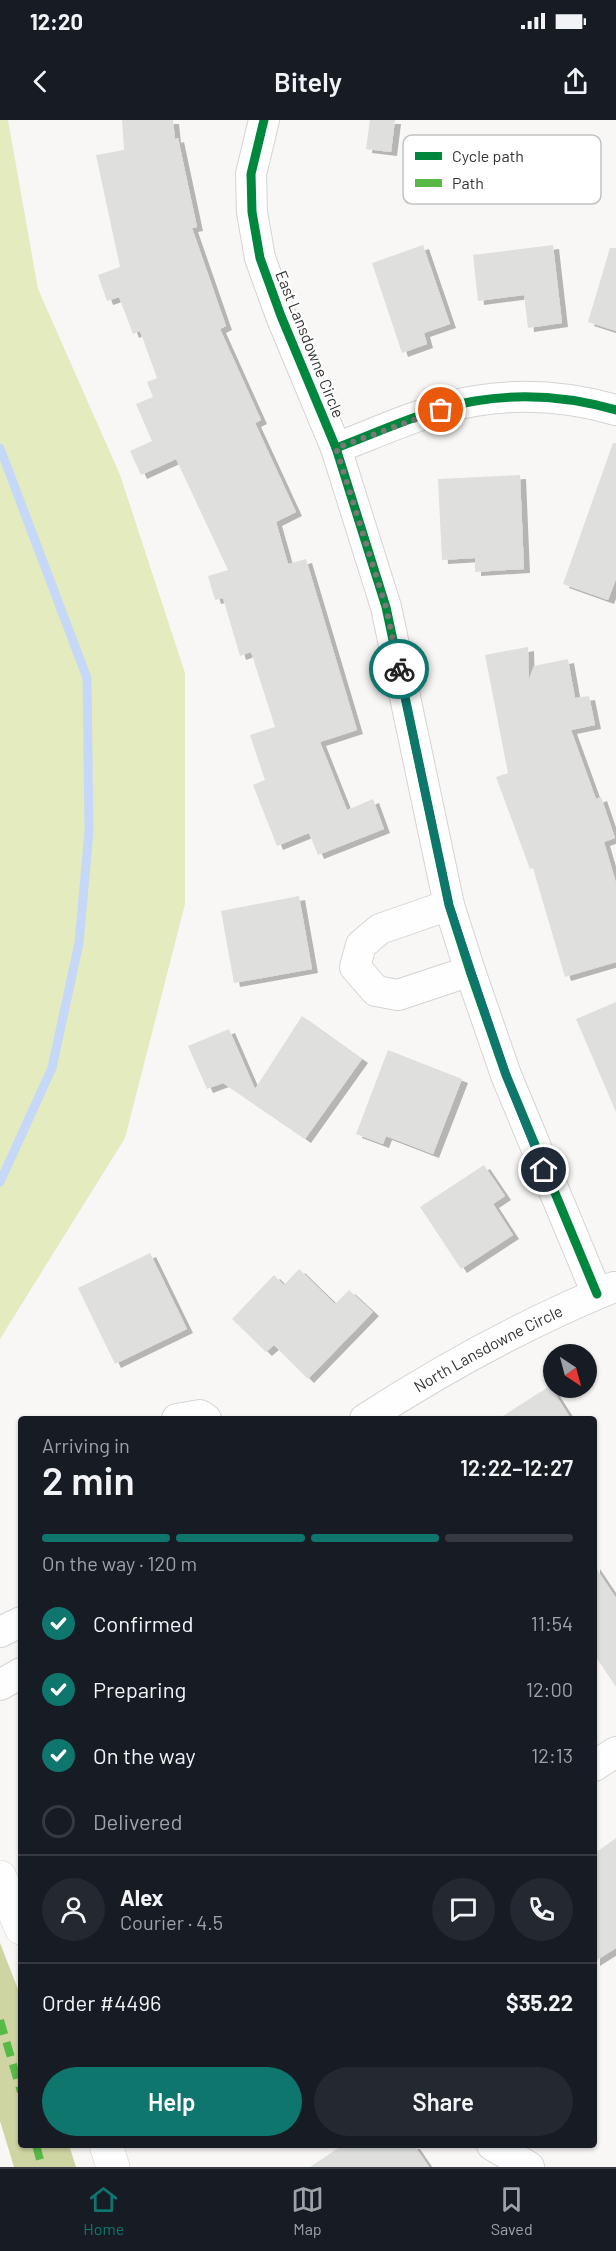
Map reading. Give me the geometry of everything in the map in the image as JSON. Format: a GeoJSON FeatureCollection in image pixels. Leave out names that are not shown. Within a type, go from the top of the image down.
{"type":"FeatureCollection","features":[{"type":"Feature","properties":{"kind":"street","name":"East Lansdowne Circle"},"geometry":{"type":"LineString","coordinates":[[264,120],[251,174],[252,212],[260,258],[281,316],[336,448],[386,607],[449,905],[510,1086],[606,1290]]}},
{"type":"Feature","properties":{"kind":"street"},"geometry":{"type":"LineString","coordinates":[[336,448],[425,415],[473,401],[518,396],[556,398],[616,410]]}},
{"type":"Feature","properties":{"kind":"street"},"geometry":{"type":"LineString","coordinates":[[449,905],[380,929],[361,945],[355,967],[375,991],[398,995],[470,971]]}},
{"type":"Feature","properties":{"kind":"street","name":"North Lansdowne Circle"},"geometry":{"type":"LineString","coordinates":[[370,1416],[454,1365],[512,1334],[606,1290]]}},
{"type":"Feature","properties":{"kind":"street"},"geometry":{"type":"LineString","coordinates":[[0,1632],[18,1623]]}},
{"type":"Feature","properties":{"kind":"street"},"geometry":{"type":"LineString","coordinates":[[0,1684],[18,1675]]}},
{"type":"Feature","properties":{"kind":"street"},"geometry":{"type":"LineString","coordinates":[[597,1764],[616,1752]]}},
{"type":"Feature","properties":{"kind":"street"},"geometry":{"type":"LineString","coordinates":[[0,1877],[18,1922]]}},
{"type":"Feature","properties":{"kind":"street"},"geometry":{"type":"LineString","coordinates":[[107,2148],[113,2167]]}},
{"type":"Feature","properties":{"kind":"green space"},"geometry":{"type":"Polygon","coordinates":[[[0,120],[8,120],[38,289],[120,475],[185,673],[185,904],[125,1138],[0,1339],[0,120]]]}},
{"type":"Feature","properties":{"kind":"green space"},"geometry":{"type":"Polygon","coordinates":[[[0,1943],[18,1989],[18,2148],[70,2148],[76,2167],[14,2167],[0,2121],[0,1943]]]}},
{"type":"Feature","properties":{"kind":"building"},"geometry":{"type":"Polygon","coordinates":[[[122,120],[173,120],[175,139],[178,138],[197,227],[192,228],[226,326],[220,329],[261,420],[255,423],[296,512],[276,522],[288,564],[306,559],[357,730],[320,742],[347,810],[373,799],[384,829],[318,855],[309,833],[277,846],[253,785],[265,780],[250,735],[275,727],[251,652],[240,656],[223,598],[215,600],[208,576],[228,570],[176,459],[141,475],[130,451],[152,441],[136,404],[153,397],[147,382],[157,378],[140,331],[133,334],[119,297],[107,301],[98,275],[120,267],[96,155],[124,150],[122,120]]]}},
{"type":"Feature","properties":{"kind":"building"},"geometry":{"type":"Polygon","coordinates":[[[370,120],[395,120],[391,152],[366,149],[370,120]]]}},
{"type":"Feature","properties":{"kind":"building"},"geometry":{"type":"Polygon","coordinates":[[[423,245],[450,324],[424,333],[427,344],[402,353],[372,263],[423,245]]]}},
{"type":"Feature","properties":{"kind":"building"},"geometry":{"type":"Polygon","coordinates":[[[553,245],[562,323],[528,328],[524,295],[478,301],[473,255],[553,245]]]}},
{"type":"Feature","properties":{"kind":"building"},"geometry":{"type":"Polygon","coordinates":[[[610,248],[616,248],[616,331],[588,322],[610,248]]]}},
{"type":"Feature","properties":{"kind":"building"},"geometry":{"type":"Polygon","coordinates":[[[613,443],[616,443],[616,579],[608,600],[563,584],[613,443]]]}},
{"type":"Feature","properties":{"kind":"building"},"geometry":{"type":"Polygon","coordinates":[[[520,475],[524,569],[475,572],[475,558],[442,560],[438,479],[520,475]]]}},
{"type":"Feature","properties":{"kind":"building"},"geometry":{"type":"Polygon","coordinates":[[[528,647],[529,679],[534,666],[568,659],[575,698],[589,696],[595,725],[571,730],[596,799],[601,797],[615,838],[604,842],[616,883],[616,962],[565,977],[533,868],[530,869],[496,777],[508,773],[485,655],[528,647]]]}},
{"type":"Feature","properties":{"kind":"building"},"geometry":{"type":"Polygon","coordinates":[[[299,896],[312,969],[234,983],[221,911],[299,896]]]}},
{"type":"Feature","properties":{"kind":"building"},"geometry":{"type":"Polygon","coordinates":[[[616,1002],[616,1112],[576,1019],[616,1002]]]}},
{"type":"Feature","properties":{"kind":"building"},"geometry":{"type":"Polygon","coordinates":[[[302,1016],[362,1059],[305,1139],[223,1083],[207,1089],[188,1046],[229,1029],[255,1089],[302,1016]]]}},
{"type":"Feature","properties":{"kind":"building"},"geometry":{"type":"Polygon","coordinates":[[[388,1050],[462,1079],[433,1154],[386,1136],[383,1144],[356,1134],[388,1050]]]}},
{"type":"Feature","properties":{"kind":"building"},"geometry":{"type":"Polygon","coordinates":[[[484,1165],[505,1196],[493,1204],[513,1235],[461,1269],[420,1207],[484,1165]]]}},
{"type":"Feature","properties":{"kind":"building"},"geometry":{"type":"Polygon","coordinates":[[[150,1253],[187,1329],[115,1364],[78,1288],[150,1253]]]}},
{"type":"Feature","properties":{"kind":"building"},"geometry":{"type":"Polygon","coordinates":[[[299,1269],[335,1304],[349,1290],[373,1312],[308,1379],[274,1345],[266,1352],[232,1319],[274,1275],[284,1285],[299,1269]]]}},
{"type":"Feature","properties":{"kind":"building"},"geometry":{"type":"Polygon","coordinates":[[[543,1390],[543,1398],[558,1398],[569,1416],[503,1416],[543,1390]]]}},
{"type":"Feature","properties":{"kind":"building"},"geometry":{"type":"Polygon","coordinates":[[[597,1570],[616,1598],[616,1687],[597,1658],[597,1570]]]}},
{"type":"Feature","properties":{"kind":"building"},"geometry":{"type":"Polygon","coordinates":[[[616,1838],[616,1948],[597,1960],[597,1852],[616,1838]]]}},
{"type":"Feature","properties":{"kind":"building"},"geometry":{"type":"Polygon","coordinates":[[[338,2148],[416,2148],[429,2167],[310,2167],[338,2148]]]}},
{"type":"Feature","properties":{"kind":"waterway"},"geometry":{"type":"LineString","coordinates":[[0,448],[87,678],[89,831],[79,943],[52,1068],[0,1182]]}},
{"type":"Feature","properties":{"kind":"marked path"},"geometry":{"type":"LineString","coordinates":[[0,2020],[18,2082]]}},
{"type":"Feature","properties":{"kind":"marked path"},"geometry":{"type":"LineString","coordinates":[[37,2148],[42,2167]]}},
{"type":"Feature","properties":{"kind":"cycle path"},"geometry":{"type":"LineString","coordinates":[[264,120],[251,174],[252,212],[260,258],[281,316],[336,448],[386,607],[449,905],[470,971],[506,1075],[597,1294]]}},
{"type":"Feature","properties":{"kind":"cycle path"},"geometry":{"type":"LineString","coordinates":[[336,448],[439,409],[475,401],[510,397],[564,399],[616,410]]}},
{"type":"Feature","properties":{"kind":"way so far"},"geometry":{"type":"LineString","coordinates":[[399,669],[386,607],[336,448],[441,410]]}},
{"type":"Feature","properties":{"kind":"route"},"geometry":{"type":"LineString","coordinates":[[399,669],[449,905],[506,1075],[544,1170]]}}]}
